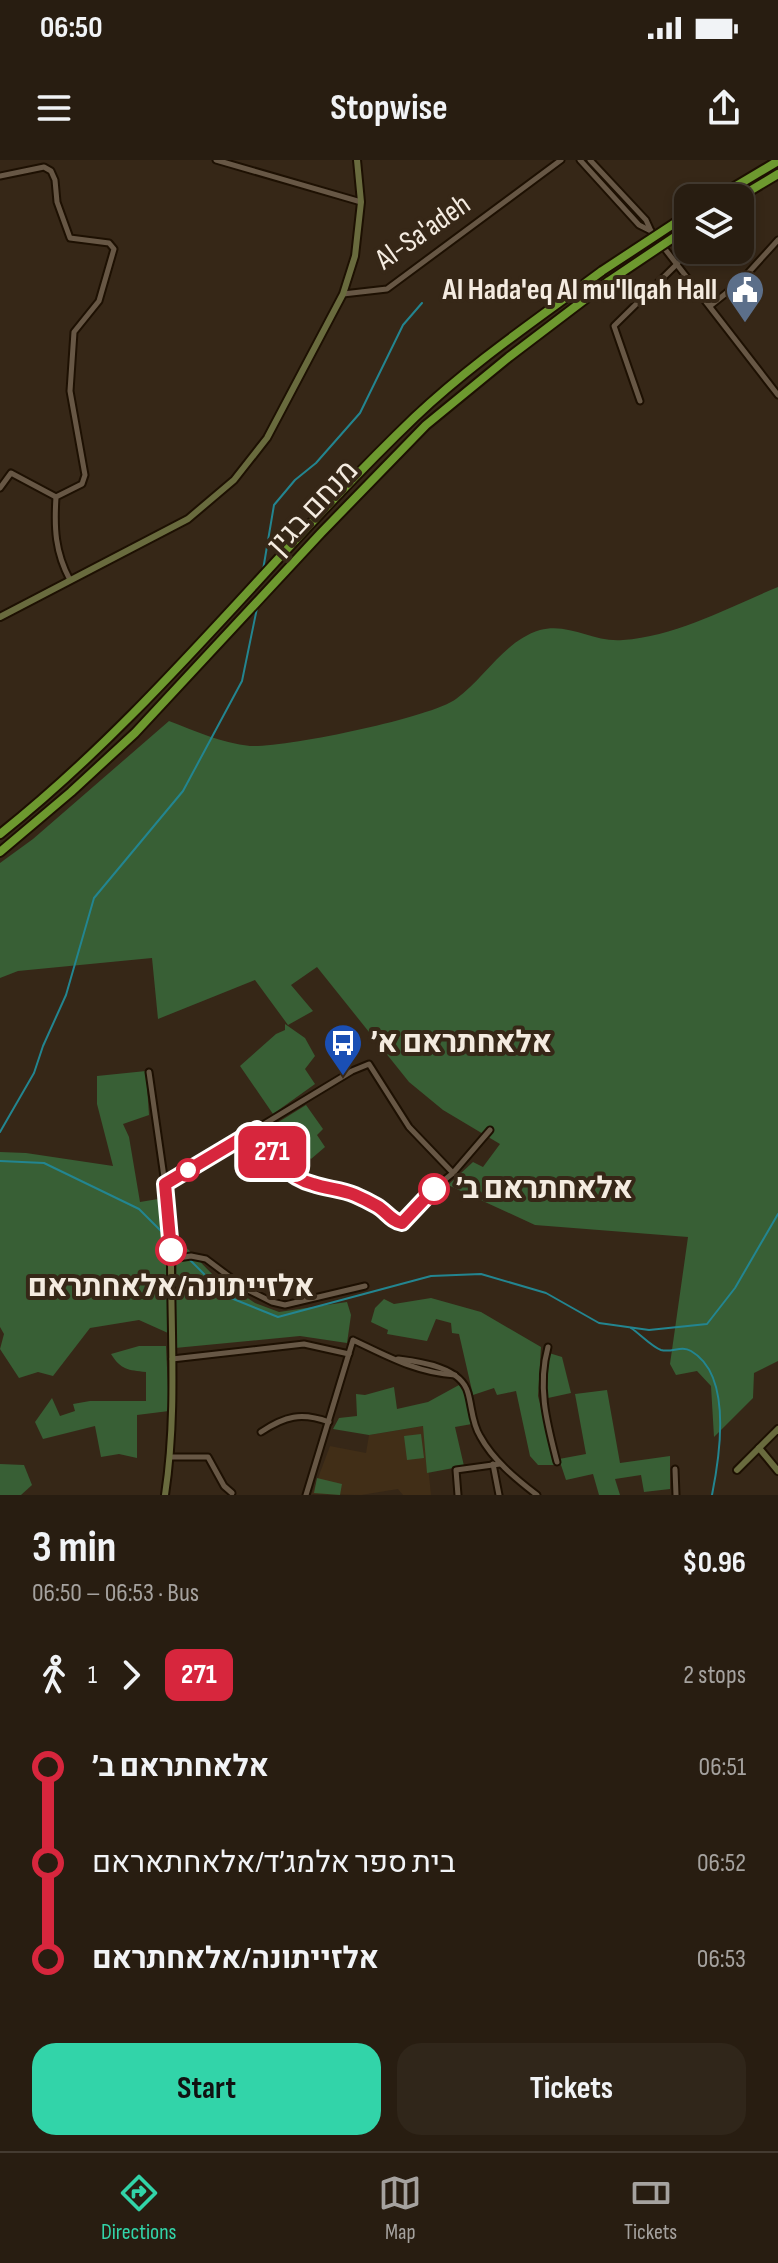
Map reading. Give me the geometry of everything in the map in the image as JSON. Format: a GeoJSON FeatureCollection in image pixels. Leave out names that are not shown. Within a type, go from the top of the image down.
{"type":"FeatureCollection","features":[{"type":"Feature","properties":{"kind":"highway"},"geometry":{"type":"LineString","coordinates":[[739,184],[778,161]]}},
{"type":"Feature","properties":{"kind":"highway"},"geometry":{"type":"LineString","coordinates":[[754,188],[778,174]]}},
{"type":"Feature","properties":{"kind":"highway","name":"מנחם בגין"},"geometry":{"type":"LineString","coordinates":[[0,834],[126,723],[321,513],[417,415],[500,346],[602,271],[674,224]]}},
{"type":"Feature","properties":{"kind":"highway","name":"מנחם בגין"},"geometry":{"type":"LineString","coordinates":[[0,852],[144,724],[426,425],[609,281],[674,237]]}},
{"type":"Feature","properties":{"kind":"street"},"geometry":{"type":"LineString","coordinates":[[216,160],[361,202]]}},
{"type":"Feature","properties":{"kind":"street"},"geometry":{"type":"LineString","coordinates":[[0,617],[188,519],[234,480],[267,438],[343,294],[355,256],[361,202],[357,160]]}},
{"type":"Feature","properties":{"kind":"street","name":"Al-Sa'adeh"},"geometry":{"type":"LineString","coordinates":[[343,294],[387,289],[561,160]]}},
{"type":"Feature","properties":{"kind":"street"},"geometry":{"type":"LineString","coordinates":[[580,160],[639,225],[651,231]]}},
{"type":"Feature","properties":{"kind":"street"},"geometry":{"type":"LineString","coordinates":[[590,160],[646,220],[651,231],[674,258]]}},
{"type":"Feature","properties":{"kind":"street"},"geometry":{"type":"LineString","coordinates":[[0,176],[44,167],[51,171],[57,202],[70,238],[109,243],[114,249],[99,301],[74,332],[70,391],[85,475],[82,484],[56,497]]}},
{"type":"Feature","properties":{"kind":"street"},"geometry":{"type":"LineString","coordinates":[[710,306],[739,283],[778,240]]}},
{"type":"Feature","properties":{"kind":"street"},"geometry":{"type":"LineString","coordinates":[[640,401],[614,326],[677,264]]}},
{"type":"Feature","properties":{"kind":"street"},"geometry":{"type":"LineString","coordinates":[[679,264],[778,395]]}},
{"type":"Feature","properties":{"kind":"street"},"geometry":{"type":"LineString","coordinates":[[0,488],[11,473],[56,497]]}},
{"type":"Feature","properties":{"kind":"street"},"geometry":{"type":"LineString","coordinates":[[56,497],[53,532],[60,561],[70,580]]}},
{"type":"Feature","properties":{"kind":"street"},"geometry":{"type":"LineString","coordinates":[[165,1184],[352,1071],[369,1064],[409,1127],[453,1173]]}},
{"type":"Feature","properties":{"kind":"street"},"geometry":{"type":"LineString","coordinates":[[149,1072],[165,1184],[171,1259],[174,1396],[165,1495]]}},
{"type":"Feature","properties":{"kind":"street"},"geometry":{"type":"LineString","coordinates":[[257,1129],[281,1167],[291,1175],[316,1186],[356,1195],[402,1223],[427,1194],[453,1173],[490,1130]]}},
{"type":"Feature","properties":{"kind":"street"},"geometry":{"type":"LineString","coordinates":[[171,1259],[191,1256],[206,1259],[249,1291],[285,1305],[365,1286]]}},
{"type":"Feature","properties":{"kind":"street"},"geometry":{"type":"LineString","coordinates":[[306,1495],[353,1340],[434,1374],[455,1375],[465,1384],[476,1427],[493,1455],[537,1495]]}},
{"type":"Feature","properties":{"kind":"street"},"geometry":{"type":"LineString","coordinates":[[172,1359],[304,1344],[349,1354]]}},
{"type":"Feature","properties":{"kind":"street"},"geometry":{"type":"LineString","coordinates":[[548,1347],[542,1384],[557,1462]]}},
{"type":"Feature","properties":{"kind":"street"},"geometry":{"type":"LineString","coordinates":[[261,1432],[288,1416],[300,1414],[329,1422]]}},
{"type":"Feature","properties":{"kind":"street"},"geometry":{"type":"LineString","coordinates":[[737,1470],[778,1429]]}},
{"type":"Feature","properties":{"kind":"street"},"geometry":{"type":"LineString","coordinates":[[759,1448],[778,1471]]}},
{"type":"Feature","properties":{"kind":"street"},"geometry":{"type":"LineString","coordinates":[[493,1455],[499,1495]]}},
{"type":"Feature","properties":{"kind":"street"},"geometry":{"type":"LineString","coordinates":[[170,1457],[208,1457],[224,1486],[232,1493]]}},
{"type":"Feature","properties":{"kind":"street"},"geometry":{"type":"LineString","coordinates":[[458,1495],[456,1470],[501,1464]]}},
{"type":"Feature","properties":{"kind":"street"},"geometry":{"type":"LineString","coordinates":[[675,1469],[676,1495]]}},
{"type":"Feature","properties":{"kind":"shaded area"},"geometry":{"type":"Polygon","coordinates":[[[424,1426],[431,1495],[403,1495],[398,1489],[361,1495],[312,1494],[330,1446],[366,1453],[369,1435],[424,1426]]]}},
{"type":"Feature","properties":{"kind":"green space"},"geometry":{"type":"Polygon","coordinates":[[[778,587],[778,1361],[754,1373],[753,1398],[714,1437],[711,1386],[697,1371],[676,1375],[670,1364],[688,1237],[535,1225],[448,1185],[473,1162],[483,1167],[500,1144],[443,1110],[409,1082],[317,967],[291,985],[313,1011],[288,1025],[255,980],[158,1019],[152,958],[18,971],[0,978],[0,863],[33,839],[169,721],[219,739],[250,746],[293,742],[388,723],[441,707],[456,699],[505,651],[527,635],[540,630],[571,630],[612,640],[643,637],[702,620],[778,587]]]}},
{"type":"Feature","properties":{"kind":"green space"},"geometry":{"type":"Polygon","coordinates":[[[285,1024],[305,1038],[315,1056],[305,1069],[315,1084],[273,1114],[240,1066],[276,1034],[285,1030],[285,1024]]]}},
{"type":"Feature","properties":{"kind":"green space"},"geometry":{"type":"Polygon","coordinates":[[[146,1071],[149,1115],[123,1124],[129,1137],[140,1202],[164,1198],[168,1333],[139,1320],[90,1328],[53,1376],[38,1372],[19,1378],[0,1349],[4,1334],[0,1327],[0,1152],[113,1166],[97,1104],[97,1076],[146,1071]]]}},
{"type":"Feature","properties":{"kind":"green space"},"geometry":{"type":"Polygon","coordinates":[[[306,1105],[323,1129],[317,1135],[325,1147],[311,1159],[299,1146],[281,1157],[264,1131],[306,1105]]]}},
{"type":"Feature","properties":{"kind":"green space"},"geometry":{"type":"Polygon","coordinates":[[[177,1238],[213,1275],[255,1303],[279,1312],[347,1302],[351,1315],[347,1343],[300,1336],[175,1348],[177,1238]]]}},
{"type":"Feature","properties":{"kind":"green space"},"geometry":{"type":"Polygon","coordinates":[[[431,1298],[481,1312],[541,1347],[538,1396],[556,1465],[538,1465],[530,1456],[516,1391],[497,1395],[494,1388],[473,1395],[459,1334],[452,1333],[451,1323],[436,1319],[427,1341],[387,1334],[388,1330],[371,1322],[375,1308],[384,1299],[394,1304],[431,1298]]]}},
{"type":"Feature","properties":{"kind":"green space"},"geometry":{"type":"Polygon","coordinates":[[[139,1346],[166,1346],[169,1411],[137,1415],[137,1458],[119,1454],[101,1457],[95,1426],[43,1439],[35,1422],[52,1398],[60,1416],[75,1411],[73,1404],[90,1401],[146,1401],[146,1372],[126,1368],[111,1354],[139,1346]]]}},
{"type":"Feature","properties":{"kind":"green space"},"geometry":{"type":"Polygon","coordinates":[[[549,1353],[562,1357],[571,1393],[548,1398],[545,1385],[549,1353]]]}},
{"type":"Feature","properties":{"kind":"green space"},"geometry":{"type":"Polygon","coordinates":[[[459,1385],[464,1391],[472,1424],[455,1427],[464,1466],[427,1473],[423,1426],[369,1435],[333,1429],[339,1418],[357,1416],[356,1394],[365,1395],[394,1387],[397,1409],[428,1402],[459,1385]]]}},
{"type":"Feature","properties":{"kind":"green space"},"geometry":{"type":"Polygon","coordinates":[[[607,1390],[620,1463],[670,1456],[670,1489],[644,1492],[641,1475],[615,1479],[620,1495],[599,1495],[593,1474],[566,1480],[559,1459],[586,1454],[575,1394],[607,1390]]]}},
{"type":"Feature","properties":{"kind":"green space"},"geometry":{"type":"Polygon","coordinates":[[[421,1434],[424,1458],[407,1460],[404,1436],[421,1434]]]}},
{"type":"Feature","properties":{"kind":"green space"},"geometry":{"type":"Polygon","coordinates":[[[0,1464],[24,1465],[32,1485],[21,1495],[0,1495],[0,1464]]]}},
{"type":"Feature","properties":{"kind":"green space"},"geometry":{"type":"Polygon","coordinates":[[[317,1478],[342,1484],[340,1495],[314,1493],[317,1478]]]}},
{"type":"Feature","properties":{"kind":"waterway"},"geometry":{"type":"LineString","coordinates":[[263,570],[274,505],[360,413],[403,325],[422,303]]}},
{"type":"Feature","properties":{"kind":"waterway"},"geometry":{"type":"LineString","coordinates":[[0,1132],[34,1073],[66,995],[94,898],[183,791],[242,681],[257,608]]}},
{"type":"Feature","properties":{"kind":"waterway"},"geometry":{"type":"LineString","coordinates":[[0,1161],[44,1163],[139,1209],[166,1236]]}},
{"type":"Feature","properties":{"kind":"waterway"},"geometry":{"type":"LineString","coordinates":[[171,1241],[226,1296],[278,1317],[431,1276],[481,1274],[546,1293],[599,1323],[649,1330],[707,1324],[735,1288],[778,1214]]}},
{"type":"Feature","properties":{"kind":"waterway"},"geometry":{"type":"LineString","coordinates":[[631,1328],[661,1350],[691,1351],[704,1362],[713,1378],[718,1397],[720,1438],[712,1495]]}},
{"type":"Feature","properties":{"kind":"bus line","name":"271"},"geometry":{"type":"LineString","coordinates":[[171,1250],[165,1184],[257,1129],[281,1167],[291,1175],[316,1186],[356,1195],[377,1206],[396,1222],[402,1223],[434,1189]]}},
{"type":"Feature","properties":{"kind":"place","name":"Al Hada'eq Al mu'llqah Hall"},"geometry":{"type":"Point","coordinates":[745,324]}},
{"type":"Feature","properties":{"kind":"place","name":"אלאחתראם א׳"},"geometry":{"type":"Point","coordinates":[343,1077]}},
{"type":"Feature","properties":{"kind":"place","name":"אלאחתראם ב׳"},"geometry":{"type":"Point","coordinates":[434,1189]}},
{"type":"Feature","properties":{"kind":"place","name":"אלזייתונה/אלאחתראם"},"geometry":{"type":"Point","coordinates":[171,1250]}}]}
